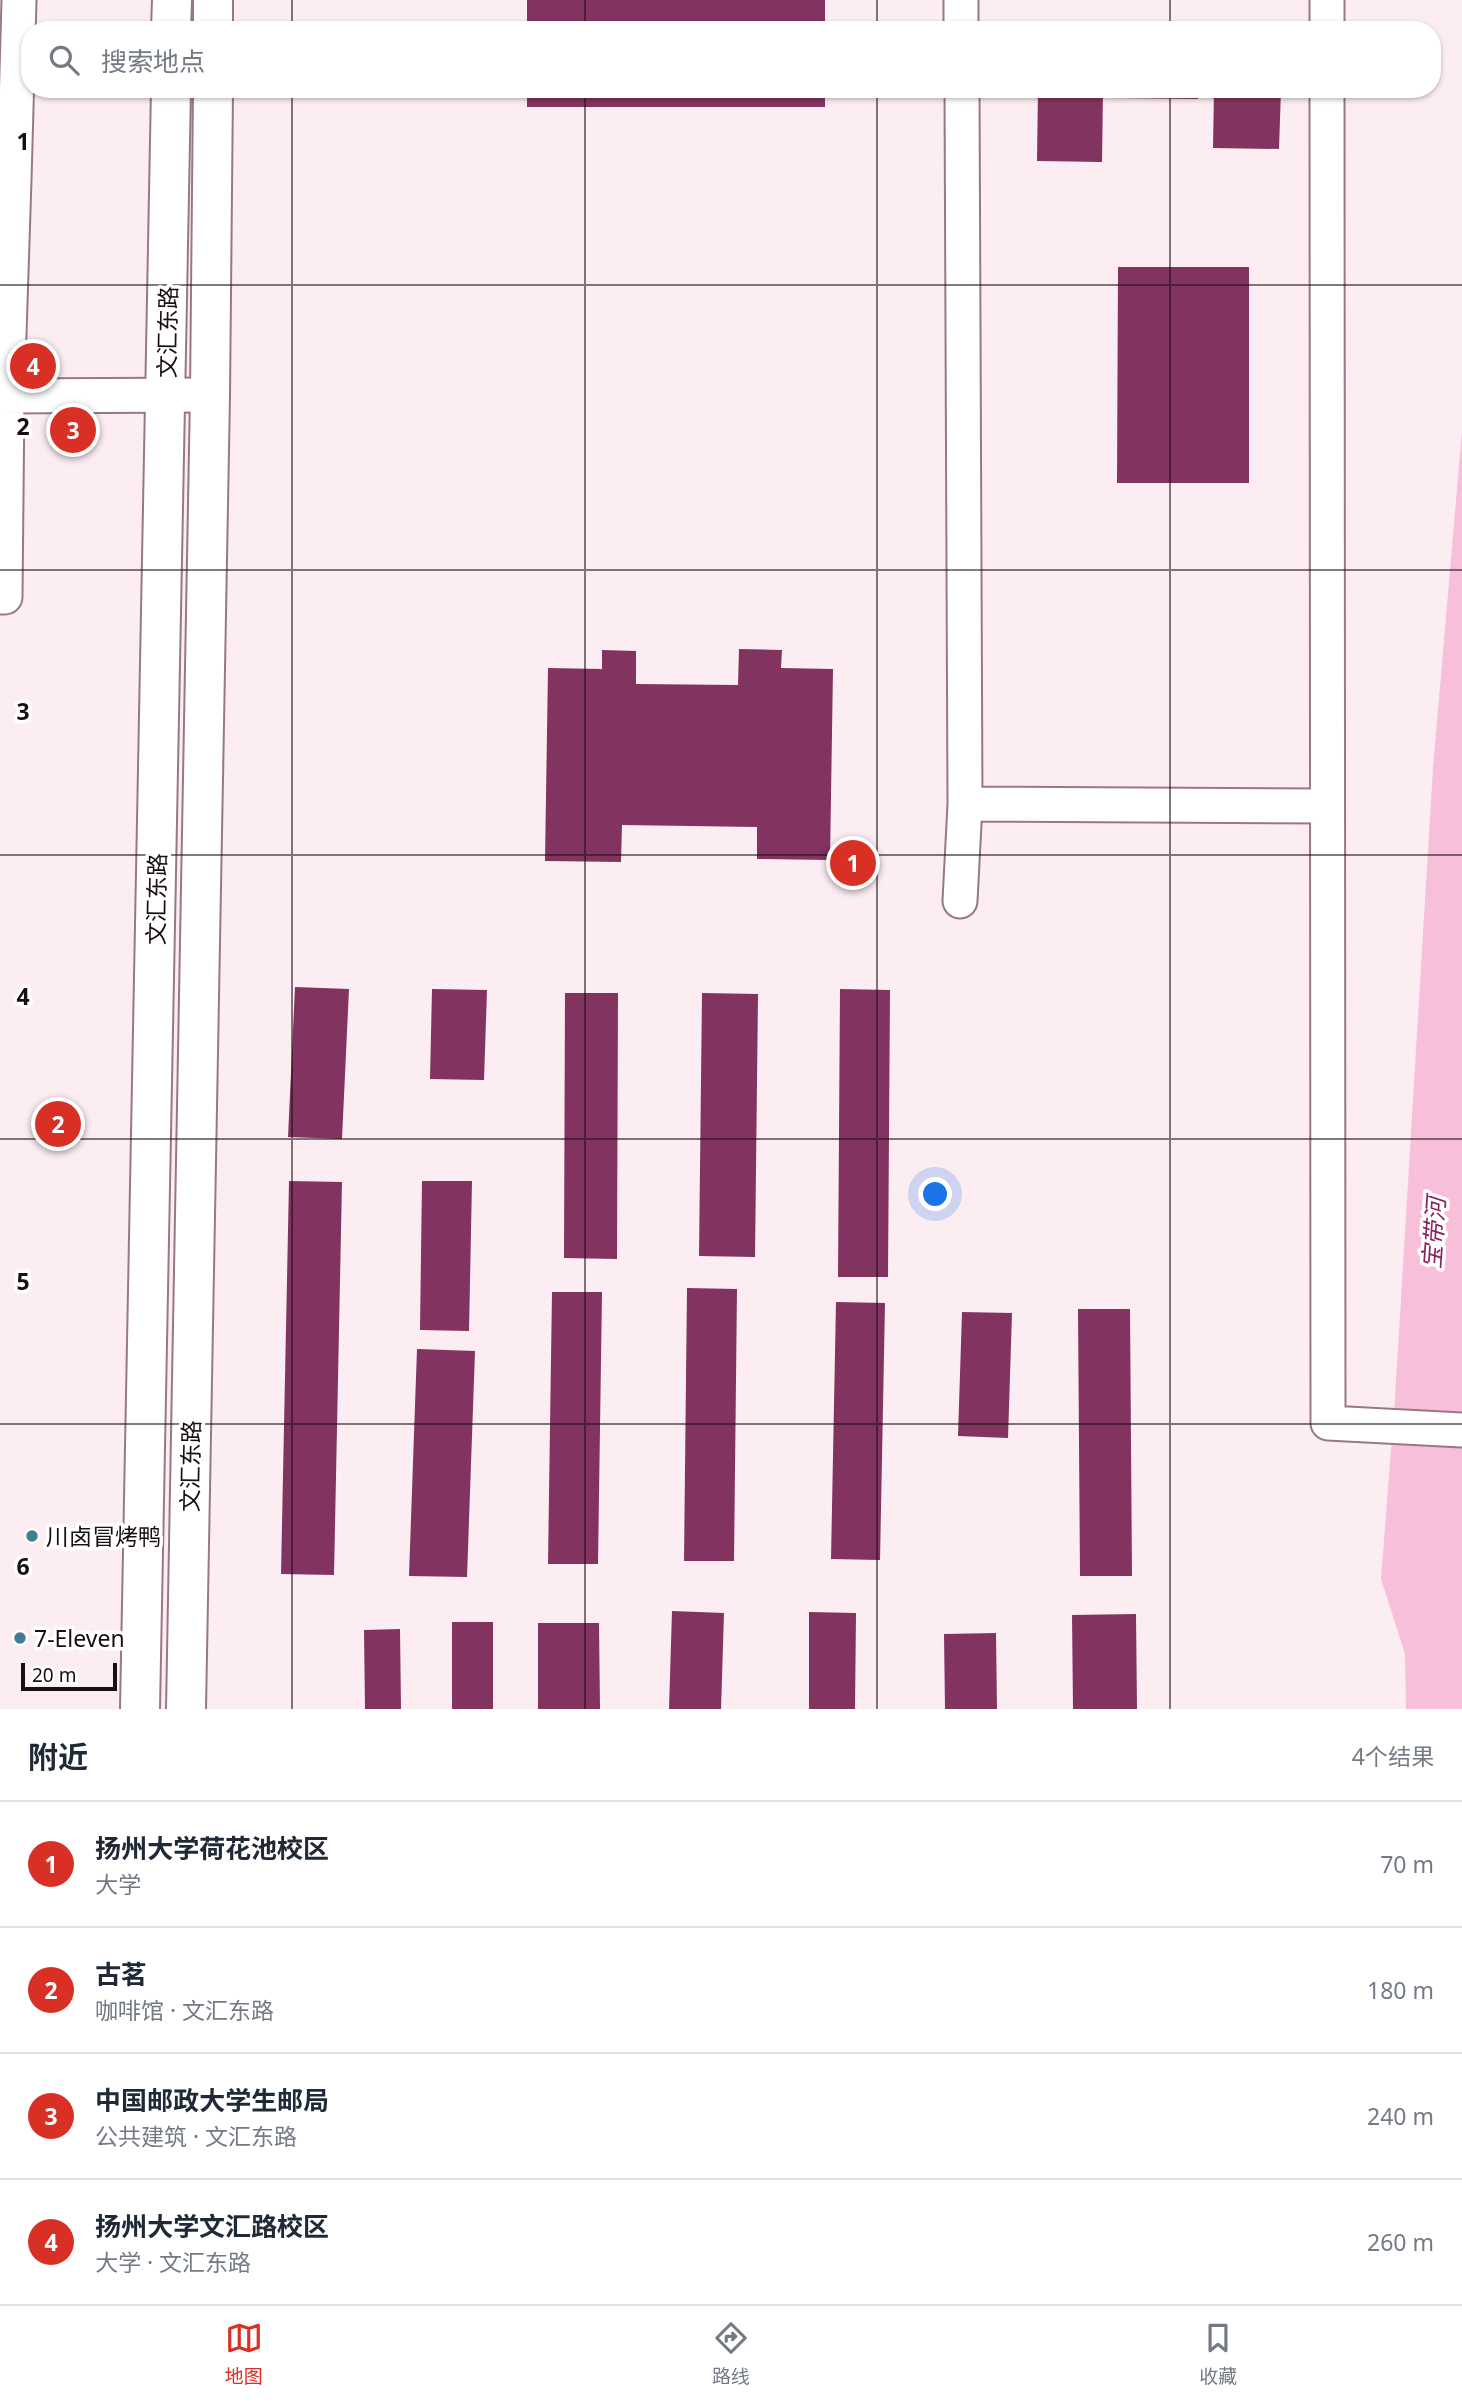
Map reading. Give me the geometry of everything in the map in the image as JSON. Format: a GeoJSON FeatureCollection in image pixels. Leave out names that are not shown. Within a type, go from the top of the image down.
{"type":"FeatureCollection","features":[{"type":"Feature","properties":{"kind":"main road"},"geometry":{"type":"LineString","coordinates":[[172,0],[172,21]]}},
{"type":"Feature","properties":{"kind":"main road"},"geometry":{"type":"LineString","coordinates":[[213,0],[213,21]]}},
{"type":"Feature","properties":{"kind":"main road","name":"文汇东路"},"geometry":{"type":"LineString","coordinates":[[140,1709],[171,98]]}},
{"type":"Feature","properties":{"kind":"main road","name":"文汇东路"},"geometry":{"type":"LineString","coordinates":[[186,1709],[210,395],[212,98]]}},
{"type":"Feature","properties":{"kind":"lane"},"geometry":{"type":"LineString","coordinates":[[0,597],[5,597],[7,174],[19,0]]}},
{"type":"Feature","properties":{"kind":"lane"},"geometry":{"type":"LineString","coordinates":[[961,0],[961,21]]}},
{"type":"Feature","properties":{"kind":"lane"},"geometry":{"type":"LineString","coordinates":[[1327,0],[1327,21]]}},
{"type":"Feature","properties":{"kind":"lane"},"geometry":{"type":"LineString","coordinates":[[960,901],[965,804],[962,98]]}},
{"type":"Feature","properties":{"kind":"lane"},"geometry":{"type":"LineString","coordinates":[[1327,98],[1328,1423],[1462,1430]]}},
{"type":"Feature","properties":{"kind":"lane"},"geometry":{"type":"LineString","coordinates":[[4,396],[210,395]]}},
{"type":"Feature","properties":{"kind":"lane"},"geometry":{"type":"LineString","coordinates":[[965,804],[1327,806]]}},
{"type":"Feature","properties":{"kind":"water","name":"宝带河"},"geometry":{"type":"Polygon","coordinates":[[[1462,431],[1462,1709],[1406,1709],[1405,1654],[1381,1579],[1395,1398],[1433,768],[1462,431]]]}},
{"type":"Feature","properties":{"kind":"building"},"geometry":{"type":"Polygon","coordinates":[[[527,0],[825,0],[825,21],[527,21],[527,0]]]}},
{"type":"Feature","properties":{"kind":"building"},"geometry":{"type":"Polygon","coordinates":[[[527,98],[825,98],[825,107],[527,107],[527,98]]]}},
{"type":"Feature","properties":{"kind":"building"},"geometry":{"type":"Polygon","coordinates":[[[1038,98],[1103,98],[1102,162],[1037,161],[1038,98]]]}},
{"type":"Feature","properties":{"kind":"building"},"geometry":{"type":"Polygon","coordinates":[[[1112,98],[1198,98],[1198,99],[1112,98]]]}},
{"type":"Feature","properties":{"kind":"building"},"geometry":{"type":"Polygon","coordinates":[[[1214,98],[1281,98],[1279,149],[1213,148],[1214,98]]]}},
{"type":"Feature","properties":{"kind":"building"},"geometry":{"type":"Polygon","coordinates":[[[1118,267],[1249,267],[1249,483],[1117,483],[1118,267]]]}},
{"type":"Feature","properties":{"kind":"building"},"geometry":{"type":"Polygon","coordinates":[[[739,649],[782,650],[781,668],[833,669],[830,860],[757,859],[757,827],[622,825],[621,862],[545,861],[548,668],[602,669],[602,650],[636,651],[636,684],[738,685],[739,649]]]}},
{"type":"Feature","properties":{"kind":"building"},"geometry":{"type":"Polygon","coordinates":[[[295,987],[349,989],[342,1139],[288,1137],[295,987]]]}},
{"type":"Feature","properties":{"kind":"building"},"geometry":{"type":"Polygon","coordinates":[[[432,989],[487,990],[484,1080],[430,1079],[432,989]]]}},
{"type":"Feature","properties":{"kind":"building"},"geometry":{"type":"Polygon","coordinates":[[[840,989],[890,990],[888,1277],[838,1277],[840,989]]]}},
{"type":"Feature","properties":{"kind":"building"},"geometry":{"type":"Polygon","coordinates":[[[565,993],[618,993],[617,1259],[564,1258],[565,993]]]}},
{"type":"Feature","properties":{"kind":"building"},"geometry":{"type":"Polygon","coordinates":[[[702,993],[758,994],[755,1257],[699,1256],[702,993]]]}},
{"type":"Feature","properties":{"kind":"building"},"geometry":{"type":"Polygon","coordinates":[[[289,1181],[342,1182],[334,1575],[281,1574],[289,1181]]]}},
{"type":"Feature","properties":{"kind":"building"},"geometry":{"type":"Polygon","coordinates":[[[422,1181],[472,1181],[469,1331],[420,1330],[422,1181]]]}},
{"type":"Feature","properties":{"kind":"building"},"geometry":{"type":"Polygon","coordinates":[[[687,1288],[737,1289],[734,1561],[684,1561],[687,1288]]]}},
{"type":"Feature","properties":{"kind":"building"},"geometry":{"type":"Polygon","coordinates":[[[552,1292],[602,1292],[598,1564],[548,1564],[552,1292]]]}},
{"type":"Feature","properties":{"kind":"building"},"geometry":{"type":"Polygon","coordinates":[[[836,1302],[885,1303],[880,1560],[831,1559],[836,1302]]]}},
{"type":"Feature","properties":{"kind":"building"},"geometry":{"type":"Polygon","coordinates":[[[1078,1309],[1130,1309],[1132,1576],[1080,1576],[1078,1309]]]}},
{"type":"Feature","properties":{"kind":"building"},"geometry":{"type":"Polygon","coordinates":[[[962,1312],[1012,1313],[1008,1438],[958,1436],[962,1312]]]}},
{"type":"Feature","properties":{"kind":"building"},"geometry":{"type":"Polygon","coordinates":[[[417,1349],[475,1351],[467,1577],[409,1576],[417,1349]]]}},
{"type":"Feature","properties":{"kind":"building"},"geometry":{"type":"Polygon","coordinates":[[[672,1611],[724,1613],[721,1709],[669,1709],[672,1611]]]}},
{"type":"Feature","properties":{"kind":"building"},"geometry":{"type":"Polygon","coordinates":[[[809,1612],[856,1613],[855,1709],[809,1709],[809,1612]]]}},
{"type":"Feature","properties":{"kind":"building"},"geometry":{"type":"Polygon","coordinates":[[[1136,1614],[1137,1709],[1073,1709],[1072,1615],[1136,1614]]]}},
{"type":"Feature","properties":{"kind":"building"},"geometry":{"type":"Polygon","coordinates":[[[452,1622],[493,1622],[493,1709],[452,1709],[452,1622]]]}},
{"type":"Feature","properties":{"kind":"building"},"geometry":{"type":"Polygon","coordinates":[[[538,1623],[599,1623],[600,1709],[538,1709],[538,1623]]]}},
{"type":"Feature","properties":{"kind":"building"},"geometry":{"type":"Polygon","coordinates":[[[400,1629],[401,1709],[365,1709],[364,1630],[400,1629]]]}},
{"type":"Feature","properties":{"kind":"building"},"geometry":{"type":"Polygon","coordinates":[[[996,1633],[997,1709],[945,1709],[944,1634],[996,1633]]]}},
{"type":"Feature","properties":{"kind":"place","name":"扬州大学文汇路校区"},"geometry":{"type":"Point","coordinates":[33,366]}},
{"type":"Feature","properties":{"kind":"place","name":"中国邮政大学生邮局"},"geometry":{"type":"Point","coordinates":[73,430]}},
{"type":"Feature","properties":{"kind":"place","name":"扬州大学荷花池校区"},"geometry":{"type":"Point","coordinates":[853,863]}},
{"type":"Feature","properties":{"kind":"place","name":"古茗"},"geometry":{"type":"Point","coordinates":[58,1124]}},
{"type":"Feature","properties":{"kind":"place","name":"川卤冒烤鸭"},"geometry":{"type":"Point","coordinates":[32,1536]}},
{"type":"Feature","properties":{"kind":"place","name":"7-Eleven"},"geometry":{"type":"Point","coordinates":[20,1638]}}]}
